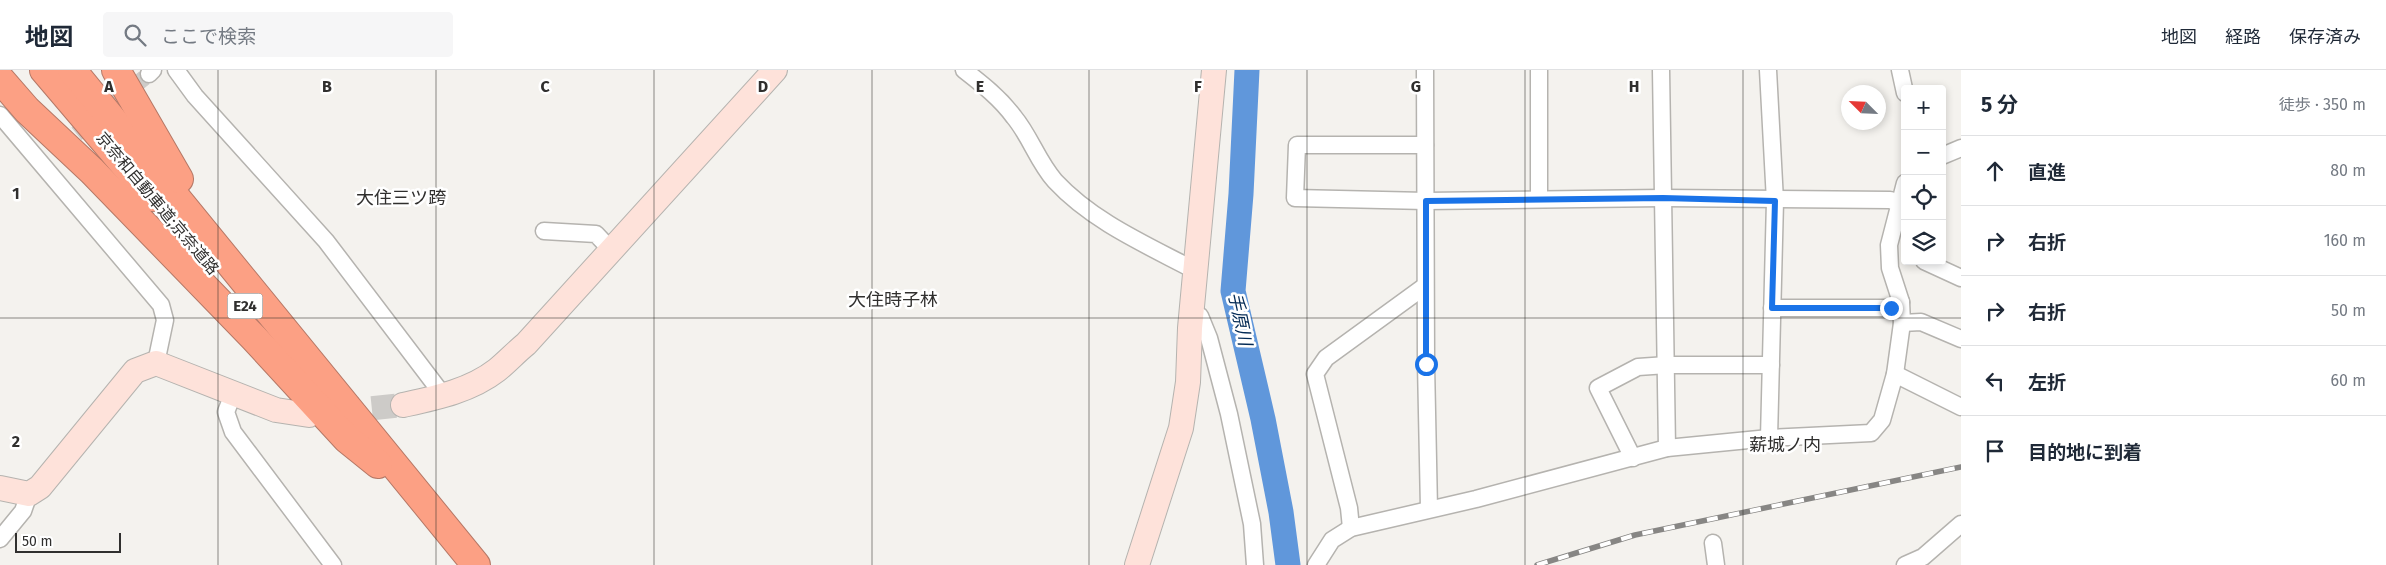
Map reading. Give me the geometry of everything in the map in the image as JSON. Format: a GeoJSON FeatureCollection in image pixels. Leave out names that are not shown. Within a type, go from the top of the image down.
{"type":"FeatureCollection","features":[{"type":"Feature","properties":{"kind":"highway","name":"京奈和自動車道;京奈道路"},"geometry":{"type":"LineString","coordinates":[[44,70],[250,313],[393,476],[452,537]]}},
{"type":"Feature","properties":{"kind":"highway","name":"京奈和自動車道;京奈道路"},"geometry":{"type":"LineString","coordinates":[[72,70],[476,565]]}},
{"type":"Feature","properties":{"kind":"highway"},"geometry":{"type":"LineString","coordinates":[[116,70],[175,174],[275,318]]}},
{"type":"Feature","properties":{"kind":"highway"},"geometry":{"type":"LineString","coordinates":[[0,79],[27,110],[92,171],[254,338],[347,439],[393,476]]}},
{"type":"Feature","properties":{"kind":"street"},"geometry":{"type":"LineString","coordinates":[[176,70],[195,96],[326,241],[443,395]]}},
{"type":"Feature","properties":{"kind":"street"},"geometry":{"type":"LineString","coordinates":[[403,405],[470,386],[497,370],[526,344],[775,70]]}},
{"type":"Feature","properties":{"kind":"street"},"geometry":{"type":"LineString","coordinates":[[964,70],[991,91],[1015,117],[1054,180],[1073,198],[1118,230],[1196,271]]}},
{"type":"Feature","properties":{"kind":"street"},"geometry":{"type":"LineString","coordinates":[[1137,565],[1181,428],[1188,382],[1191,312],[1214,70]]}},
{"type":"Feature","properties":{"kind":"street"},"geometry":{"type":"LineString","coordinates":[[1425,70],[1429,509]]}},
{"type":"Feature","properties":{"kind":"street"},"geometry":{"type":"LineString","coordinates":[[1539,70],[1539,199]]}},
{"type":"Feature","properties":{"kind":"street"},"geometry":{"type":"LineString","coordinates":[[1662,70],[1667,448]]}},
{"type":"Feature","properties":{"kind":"street"},"geometry":{"type":"LineString","coordinates":[[1768,70],[1775,201],[1770,438]]}},
{"type":"Feature","properties":{"kind":"street"},"geometry":{"type":"LineString","coordinates":[[1900,70],[1903,85]]}},
{"type":"Feature","properties":{"kind":"street"},"geometry":{"type":"LineString","coordinates":[[0,115],[162,305],[165,320],[156,363]]}},
{"type":"Feature","properties":{"kind":"street"},"geometry":{"type":"LineString","coordinates":[[1425,145],[1297,145],[1295,198],[1426,201],[1663,198],[1775,201],[1890,200],[1900,203]]}},
{"type":"Feature","properties":{"kind":"street"},"geometry":{"type":"LineString","coordinates":[[1946,154],[1961,148]]}},
{"type":"Feature","properties":{"kind":"street"},"geometry":{"type":"LineString","coordinates":[[42,163],[54,152]]}},
{"type":"Feature","properties":{"kind":"street"},"geometry":{"type":"LineString","coordinates":[[1316,565],[1332,540],[1351,528],[1476,499],[1667,448],[1770,438],[1871,433],[1882,420],[1895,374],[1902,324],[1901,302],[1890,268],[1889,245],[1901,199]]}},
{"type":"Feature","properties":{"kind":"street"},"geometry":{"type":"LineString","coordinates":[[544,231],[596,234],[611,250]]}},
{"type":"Feature","properties":{"kind":"street"},"geometry":{"type":"LineString","coordinates":[[1889,245],[1901,250]]}},
{"type":"Feature","properties":{"kind":"street"},"geometry":{"type":"LineString","coordinates":[[1933,265],[1961,278]]}},
{"type":"Feature","properties":{"kind":"street"},"geometry":{"type":"LineString","coordinates":[[1351,528],[1349,508],[1315,374],[1326,358],[1426,286]]}},
{"type":"Feature","properties":{"kind":"street"},"geometry":{"type":"LineString","coordinates":[[1772,308],[1891,308],[1901,302]]}},
{"type":"Feature","properties":{"kind":"street"},"geometry":{"type":"LineString","coordinates":[[1191,312],[1200,316],[1209,338],[1229,414],[1252,524],[1255,565]]}},
{"type":"Feature","properties":{"kind":"street"},"geometry":{"type":"LineString","coordinates":[[1902,324],[1921,322],[1961,339]]}},
{"type":"Feature","properties":{"kind":"street"},"geometry":{"type":"LineString","coordinates":[[0,539],[24,511],[29,494],[40,487],[135,371],[156,363],[276,410],[309,416]]}},
{"type":"Feature","properties":{"kind":"street"},"geometry":{"type":"LineString","coordinates":[[1633,458],[1598,388],[1638,367],[1667,365],[1771,365]]}},
{"type":"Feature","properties":{"kind":"street"},"geometry":{"type":"LineString","coordinates":[[1895,374],[1961,406]]}},
{"type":"Feature","properties":{"kind":"street"},"geometry":{"type":"LineString","coordinates":[[233,394],[226,412],[233,432],[333,565]]}},
{"type":"Feature","properties":{"kind":"street"},"geometry":{"type":"LineString","coordinates":[[0,488],[29,494]]}},
{"type":"Feature","properties":{"kind":"street"},"geometry":{"type":"LineString","coordinates":[[1905,565],[1928,561],[1961,524]]}},
{"type":"Feature","properties":{"kind":"street"},"geometry":{"type":"LineString","coordinates":[[1713,543],[1716,565]]}},
{"type":"Feature","properties":{"kind":"waterway","name":"手原川"},"geometry":{"type":"LineString","coordinates":[[1247,70],[1241,194],[1233,291],[1263,419],[1281,512],[1288,565]]}},
{"type":"Feature","properties":{"kind":"tunnel"},"geometry":{"type":"LineString","coordinates":[[58,149],[149,74]]}},
{"type":"Feature","properties":{"kind":"tunnel"},"geometry":{"type":"LineString","coordinates":[[336,412],[403,405]]}},
{"type":"Feature","properties":{"kind":"railway"},"geometry":{"type":"LineString","coordinates":[[1537,565],[1635,535],[1961,467]]}},
{"type":"Feature","properties":{"kind":"district","name":"大住三ツ跨"},"geometry":{"type":"Point","coordinates":[401,198]}},
{"type":"Feature","properties":{"kind":"district","name":"大住時子林"},"geometry":{"type":"Point","coordinates":[893,300]}},
{"type":"Feature","properties":{"kind":"district","name":"薪城ノ内"},"geometry":{"type":"Point","coordinates":[1785,445]}},
{"type":"Feature","properties":{"kind":"route"},"geometry":{"type":"LineString","coordinates":[[1426,364],[1426,201],[1663,198],[1775,201],[1772,308],[1891,308]]}}]}
